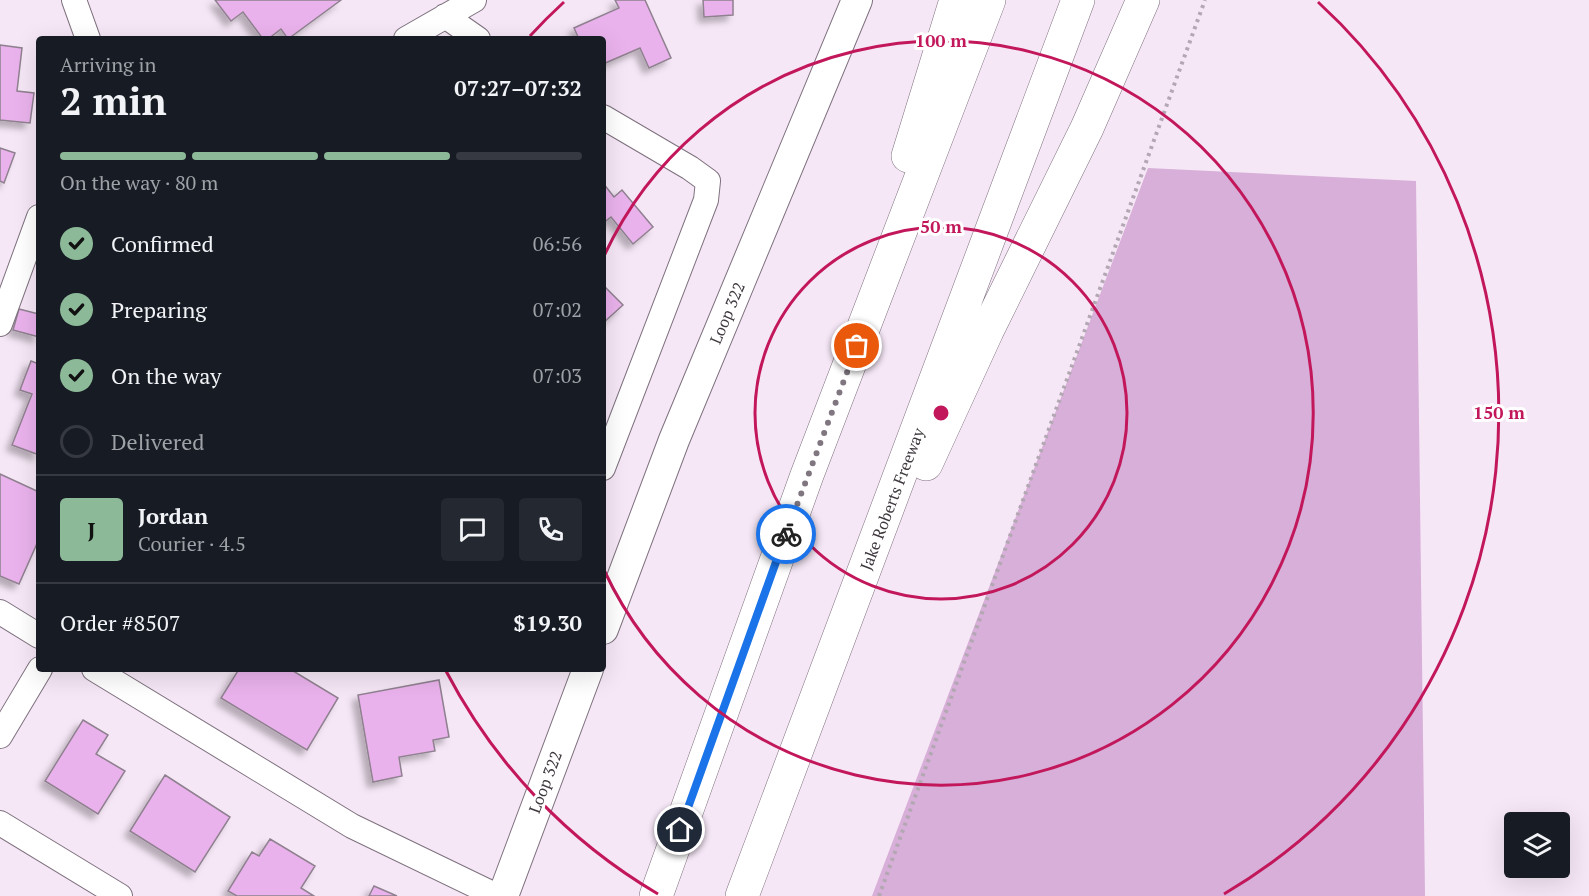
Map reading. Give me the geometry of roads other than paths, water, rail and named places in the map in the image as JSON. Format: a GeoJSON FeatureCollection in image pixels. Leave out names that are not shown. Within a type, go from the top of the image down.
{"type":"FeatureCollection","features":[{"type":"Feature","properties":{"kind":"highway"},"geometry":{"type":"LineString","coordinates":[[807,475],[956,0]]}},
{"type":"Feature","properties":{"kind":"highway"},"geometry":{"type":"LineString","coordinates":[[656,896],[807,475],[989,0]]}},
{"type":"Feature","properties":{"kind":"highway","name":"Jake Roberts Freeway"},"geometry":{"type":"LineString","coordinates":[[742,896],[1078,0]]}},
{"type":"Feature","properties":{"kind":"highway"},"geometry":{"type":"LineString","coordinates":[[800,742],[987,331],[1086,128],[1143,0]]}},
{"type":"Feature","properties":{"kind":"main road","name":"Loop 322"},"geometry":{"type":"LineString","coordinates":[[606,621],[674,440],[857,0]]}},
{"type":"Feature","properties":{"kind":"main road","name":"Loop 322"},"geometry":{"type":"LineString","coordinates":[[502,896],[587,672]]}},
{"type":"Feature","properties":{"kind":"street"},"geometry":{"type":"LineString","coordinates":[[74,0],[87,36]]}},
{"type":"Feature","properties":{"kind":"street"},"geometry":{"type":"LineString","coordinates":[[411,36],[474,0]]}},
{"type":"Feature","properties":{"kind":"street"},"geometry":{"type":"LineString","coordinates":[[445,16],[474,36]]}},
{"type":"Feature","properties":{"kind":"street"},"geometry":{"type":"LineString","coordinates":[[606,119],[708,181],[706,200],[606,460]]}},
{"type":"Feature","properties":{"kind":"street"},"geometry":{"type":"LineString","coordinates":[[0,324],[36,226]]}},
{"type":"Feature","properties":{"kind":"street"},"geometry":{"type":"LineString","coordinates":[[0,612],[36,634]]}},
{"type":"Feature","properties":{"kind":"street"},"geometry":{"type":"LineString","coordinates":[[0,736],[38,672]]}},
{"type":"Feature","properties":{"kind":"street"},"geometry":{"type":"LineString","coordinates":[[99,672],[351,826],[498,896]]}},
{"type":"Feature","properties":{"kind":"street"},"geometry":{"type":"LineString","coordinates":[[0,823],[120,896]]}}]}
